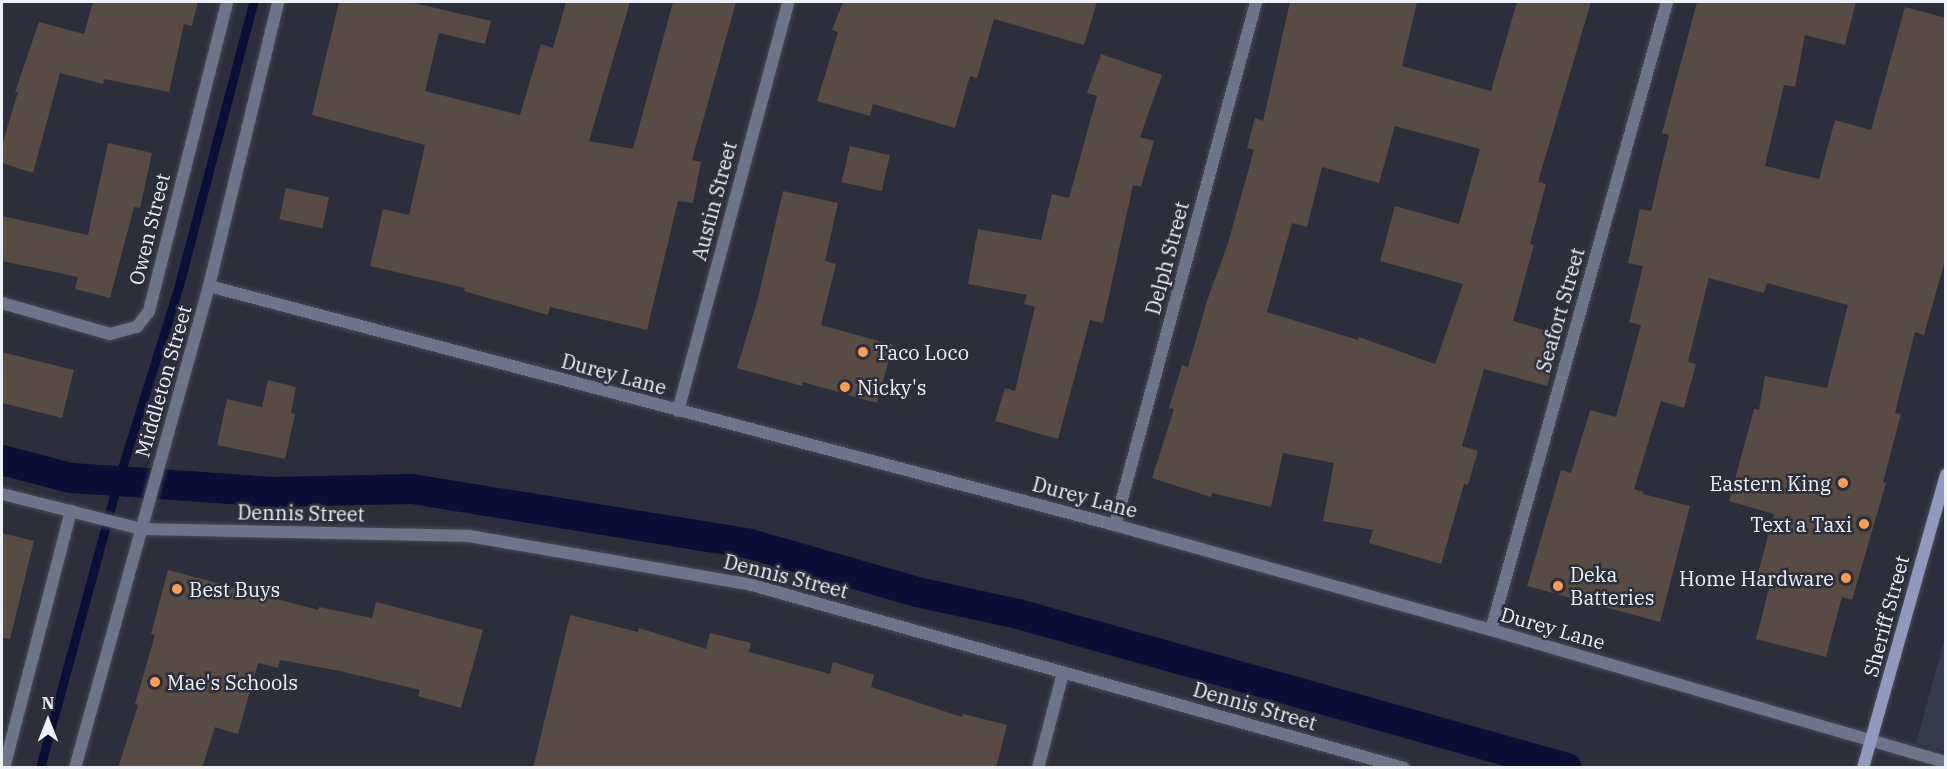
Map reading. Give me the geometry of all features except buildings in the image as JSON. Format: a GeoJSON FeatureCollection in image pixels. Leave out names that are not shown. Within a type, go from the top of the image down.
{"type":"FeatureCollection","features":[{"type":"Feature","properties":{"kind":"main road","name":"Sheriff Street"},"geometry":{"type":"LineString","coordinates":[[1863,768],[1946,475]]}},
{"type":"Feature","properties":{"kind":"street","name":"Owen Street"},"geometry":{"type":"LineString","coordinates":[[2,303],[110,334],[137,327],[148,311],[226,2]]}},
{"type":"Feature","properties":{"kind":"street","name":"Middleton Street"},"geometry":{"type":"LineString","coordinates":[[75,768],[135,528],[148,501],[209,286],[278,2]]}},
{"type":"Feature","properties":{"kind":"street","name":"Austin Street"},"geometry":{"type":"LineString","coordinates":[[678,411],[788,2]]}},
{"type":"Feature","properties":{"kind":"street","name":"Delph Street"},"geometry":{"type":"LineString","coordinates":[[1115,525],[1256,2]]}},
{"type":"Feature","properties":{"kind":"street","name":"Seafort Street"},"geometry":{"type":"LineString","coordinates":[[1491,630],[1667,2]]}},
{"type":"Feature","properties":{"kind":"street","name":"Durey Lane"},"geometry":{"type":"LineString","coordinates":[[209,286],[1115,525],[1491,630],[1946,762]]}},
{"type":"Feature","properties":{"kind":"street","name":"Dennis Street"},"geometry":{"type":"LineString","coordinates":[[2,494],[135,528],[469,536],[752,585],[1404,768]]}},
{"type":"Feature","properties":{"kind":"street"},"geometry":{"type":"LineString","coordinates":[[4,768],[76,512]]}},
{"type":"Feature","properties":{"kind":"street"},"geometry":{"type":"LineString","coordinates":[[1038,768],[1063,673]]}},
{"type":"Feature","properties":{"kind":"shaded area"},"geometry":{"type":"Polygon","coordinates":[[[1945,638],[1945,751],[1916,743],[1945,638]]]}},
{"type":"Feature","properties":{"kind":"waterway"},"geometry":{"type":"LineString","coordinates":[[40,768],[118,481],[179,285],[253,2]]}},
{"type":"Feature","properties":{"kind":"waterway"},"geometry":{"type":"LineString","coordinates":[[2,460],[71,478],[273,492],[412,489],[750,544],[917,592],[1018,614],[1567,768]]}},
{"type":"Feature","properties":{"kind":"place","name":"Taco Loco"},"geometry":{"type":"Point","coordinates":[863,352]}},
{"type":"Feature","properties":{"kind":"place","name":"Nicky's"},"geometry":{"type":"Point","coordinates":[845,387]}},
{"type":"Feature","properties":{"kind":"place","name":"Eastern King"},"geometry":{"type":"Point","coordinates":[1843,483]}},
{"type":"Feature","properties":{"kind":"place","name":"Text a Taxi"},"geometry":{"type":"Point","coordinates":[1864,524]}},
{"type":"Feature","properties":{"kind":"place","name":"Home Hardware"},"geometry":{"type":"Point","coordinates":[1846,578]}},
{"type":"Feature","properties":{"kind":"place","name":"Deka Batteries"},"geometry":{"type":"Point","coordinates":[1558,586]}},
{"type":"Feature","properties":{"kind":"place","name":"Best Buys"},"geometry":{"type":"Point","coordinates":[177,589]}},
{"type":"Feature","properties":{"kind":"place","name":"Mae's Schools"},"geometry":{"type":"Point","coordinates":[155,682]}}]}
